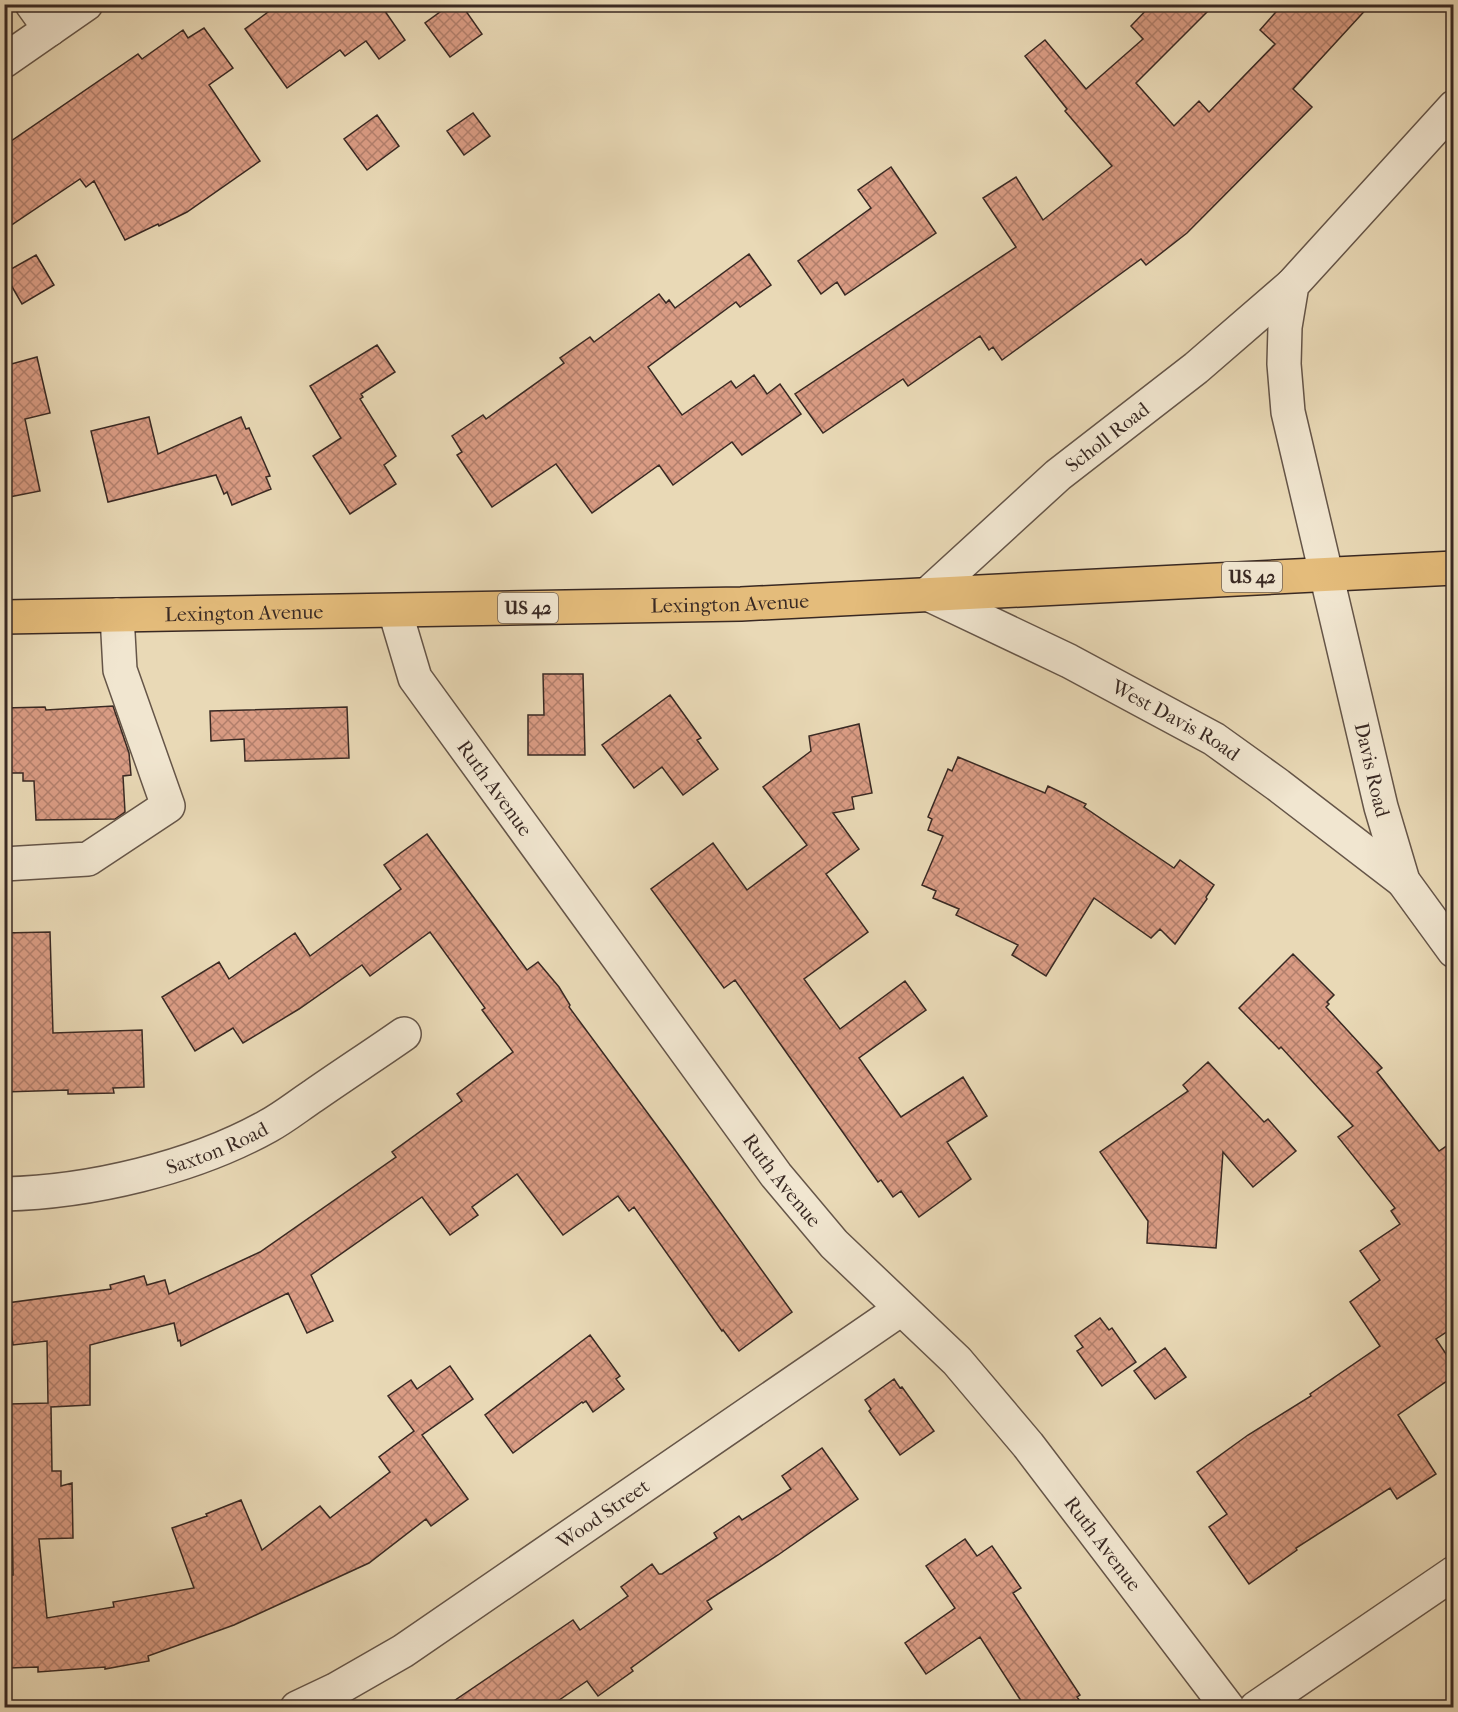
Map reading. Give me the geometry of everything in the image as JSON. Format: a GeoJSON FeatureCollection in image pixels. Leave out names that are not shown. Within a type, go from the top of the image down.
{"type":"FeatureCollection","features":[{"type":"Feature","properties":{"kind":"main road","name":"Lexington Avenue"},"geometry":{"type":"LineString","coordinates":[[4,617],[741,604],[1454,568]]}},
{"type":"Feature","properties":{"kind":"street"},"geometry":{"type":"LineString","coordinates":[[4,60],[41,17],[86,4]]}},
{"type":"Feature","properties":{"kind":"street","name":"Scholl Road"},"geometry":{"type":"LineString","coordinates":[[928,594],[1058,475],[1196,368],[1292,285],[1454,107]]}},
{"type":"Feature","properties":{"kind":"street"},"geometry":{"type":"LineString","coordinates":[[1292,285],[1285,327],[1284,364],[1288,412],[1325,574]]}},
{"type":"Feature","properties":{"kind":"street","name":"Davis Road"},"geometry":{"type":"LineString","coordinates":[[1325,574],[1381,807],[1403,881],[1454,951]]}},
{"type":"Feature","properties":{"kind":"street","name":"West Davis Road"},"geometry":{"type":"LineString","coordinates":[[928,594],[1070,661],[1214,740],[1278,785],[1403,881]]}},
{"type":"Feature","properties":{"kind":"street","name":"Ruth Avenue"},"geometry":{"type":"LineString","coordinates":[[395,611],[415,678],[776,1175],[834,1244],[957,1361],[1028,1445],[1228,1707]]}},
{"type":"Feature","properties":{"kind":"street"},"geometry":{"type":"LineString","coordinates":[[4,864],[88,859],[168,806],[120,670],[117,615]]}},
{"type":"Feature","properties":{"kind":"street","name":"Saxton Road"},"geometry":{"type":"LineString","coordinates":[[4,1194],[31,1194],[110,1182],[160,1170],[209,1153],[268,1126],[404,1034]]}},
{"type":"Feature","properties":{"kind":"street","name":"Wood Street"},"geometry":{"type":"LineString","coordinates":[[297,1707],[334,1690],[403,1651],[901,1309]]}},
{"type":"Feature","properties":{"kind":"street"},"geometry":{"type":"LineString","coordinates":[[1256,1707],[1454,1573]]}},
{"type":"Feature","properties":{"kind":"building"},"geometry":{"type":"Polygon","coordinates":[[[279,4],[380,4],[405,40],[379,59],[366,41],[345,56],[340,50],[287,88],[245,29],[279,4]]]}},
{"type":"Feature","properties":{"kind":"building"},"geometry":{"type":"Polygon","coordinates":[[[451,4],[461,4],[482,34],[450,57],[425,23],[451,4]]]}},
{"type":"Feature","properties":{"kind":"building"},"geometry":{"type":"Polygon","coordinates":[[[1152,4],[1215,4],[1136,83],[1174,126],[1199,101],[1209,112],[1275,44],[1260,30],[1283,4],[1371,4],[1293,89],[1312,107],[1187,233],[1146,265],[1141,259],[1002,360],[993,347],[989,350],[980,336],[908,386],[903,379],[823,433],[795,394],[1016,247],[983,198],[1016,177],[1043,220],[1112,166],[1065,111],[1067,109],[1025,56],[1045,40],[1086,89],[1143,39],[1131,26],[1152,4]]]}},
{"type":"Feature","properties":{"kind":"building"},"geometry":{"type":"Polygon","coordinates":[[[204,28],[233,68],[209,85],[260,161],[187,212],[125,240],[94,181],[86,187],[80,179],[4,230],[4,146],[138,54],[142,59],[183,30],[188,38],[204,28]]]}},
{"type":"Feature","properties":{"kind":"building"},"geometry":{"type":"Polygon","coordinates":[[[473,113],[490,136],[464,155],[447,131],[473,113]]]}},
{"type":"Feature","properties":{"kind":"building"},"geometry":{"type":"Polygon","coordinates":[[[377,115],[399,146],[367,170],[344,139],[377,115]]]}},
{"type":"Feature","properties":{"kind":"building"},"geometry":{"type":"Polygon","coordinates":[[[891,167],[936,233],[845,295],[837,282],[821,294],[798,261],[871,208],[858,190],[891,167]]]}},
{"type":"Feature","properties":{"kind":"building"},"geometry":{"type":"Polygon","coordinates":[[[749,254],[771,285],[740,307],[736,302],[648,367],[682,415],[731,381],[736,388],[754,375],[767,394],[780,384],[801,414],[742,455],[732,442],[673,485],[659,465],[592,513],[556,464],[492,507],[457,455],[462,452],[452,436],[483,415],[486,419],[564,363],[560,358],[590,337],[594,342],[659,294],[666,303],[669,300],[675,308],[749,254]]]}},
{"type":"Feature","properties":{"kind":"building"},"geometry":{"type":"Polygon","coordinates":[[[36,255],[54,285],[22,304],[4,273],[36,255]]]}},
{"type":"Feature","properties":{"kind":"building"},"geometry":{"type":"Polygon","coordinates":[[[377,345],[395,372],[361,394],[363,397],[360,399],[396,456],[384,465],[396,484],[350,514],[313,456],[341,438],[310,386],[377,345]]]}},
{"type":"Feature","properties":{"kind":"building"},"geometry":{"type":"Polygon","coordinates":[[[37,357],[50,413],[25,419],[40,491],[4,498],[4,387],[8,386],[4,366],[37,357]]]}},
{"type":"Feature","properties":{"kind":"building"},"geometry":{"type":"Polygon","coordinates":[[[149,417],[158,454],[241,417],[246,429],[249,428],[270,476],[266,477],[271,489],[232,505],[227,492],[224,494],[216,475],[108,502],[91,431],[149,417]]]}},
{"type":"Feature","properties":{"kind":"building"},"geometry":{"type":"Polygon","coordinates":[[[543,674],[583,674],[585,755],[528,755],[528,715],[544,715],[543,674]]]}},
{"type":"Feature","properties":{"kind":"building"},"geometry":{"type":"Polygon","coordinates":[[[670,695],[701,738],[697,740],[718,769],[683,795],[662,767],[634,788],[602,745],[670,695]]]}},
{"type":"Feature","properties":{"kind":"building"},"geometry":{"type":"Polygon","coordinates":[[[113,706],[129,753],[131,775],[123,776],[125,812],[115,819],[36,820],[34,781],[23,781],[23,773],[4,773],[4,708],[45,707],[46,710],[113,706]]]}},
{"type":"Feature","properties":{"kind":"building"},"geometry":{"type":"Polygon","coordinates":[[[347,707],[349,758],[245,761],[244,739],[211,741],[210,711],[347,707]]]}},
{"type":"Feature","properties":{"kind":"building"},"geometry":{"type":"Polygon","coordinates":[[[859,724],[872,793],[852,797],[854,809],[833,813],[859,849],[826,874],[868,932],[804,979],[840,1029],[905,981],[926,1010],[859,1058],[901,1117],[963,1077],[987,1116],[947,1142],[971,1179],[919,1217],[901,1191],[893,1197],[881,1180],[878,1182],[735,980],[724,988],[651,889],[713,843],[747,890],[807,845],[763,787],[811,751],[809,736],[859,724]]]}},
{"type":"Feature","properties":{"kind":"building"},"geometry":{"type":"Polygon","coordinates":[[[958,757],[1045,793],[1048,786],[1086,804],[1084,807],[1174,868],[1180,860],[1214,885],[1207,899],[1175,944],[1160,929],[1151,938],[1094,898],[1046,976],[1012,955],[1018,945],[956,915],[959,909],[933,898],[936,891],[922,885],[943,836],[928,830],[932,819],[928,817],[948,769],[952,771],[958,757]]]}},
{"type":"Feature","properties":{"kind":"building"},"geometry":{"type":"Polygon","coordinates":[[[427,834],[527,970],[538,962],[559,987],[569,1007],[792,1312],[739,1351],[722,1331],[634,1207],[629,1211],[618,1196],[563,1235],[517,1174],[472,1207],[478,1215],[450,1235],[422,1197],[311,1275],[333,1321],[307,1333],[288,1293],[181,1346],[174,1323],[90,1345],[90,1405],[51,1407],[52,1471],[61,1471],[61,1486],[72,1483],[73,1538],[39,1539],[47,1618],[114,1607],[113,1602],[194,1588],[172,1528],[207,1516],[206,1514],[241,1500],[262,1550],[320,1506],[330,1518],[390,1472],[379,1457],[414,1431],[388,1396],[411,1380],[417,1389],[450,1366],[473,1399],[422,1435],[468,1499],[431,1526],[426,1519],[369,1563],[234,1625],[148,1656],[149,1661],[105,1669],[105,1667],[38,1672],[38,1667],[9,1668],[7,1650],[4,1650],[4,1621],[12,1620],[8,1575],[13,1575],[10,1404],[48,1403],[47,1341],[13,1345],[7,1303],[111,1289],[110,1285],[144,1276],[147,1285],[165,1280],[169,1294],[260,1252],[396,1157],[392,1152],[462,1101],[457,1094],[513,1052],[482,1010],[485,1008],[430,932],[370,976],[362,965],[299,1009],[243,1043],[233,1028],[195,1051],[162,997],[219,962],[229,979],[295,933],[310,956],[401,889],[384,865],[427,834]]]}},
{"type":"Feature","properties":{"kind":"building"},"geometry":{"type":"Polygon","coordinates":[[[50,932],[53,1033],[142,1030],[144,1087],[113,1088],[114,1093],[68,1094],[68,1090],[4,1092],[4,933],[50,932]]]}},
{"type":"Feature","properties":{"kind":"building"},"geometry":{"type":"Polygon","coordinates":[[[1293,954],[1334,995],[1327,1002],[1329,1004],[1326,1007],[1382,1068],[1377,1072],[1439,1151],[1454,1141],[1454,1327],[1436,1339],[1454,1366],[1454,1376],[1398,1415],[1436,1474],[1397,1499],[1390,1488],[1296,1548],[1297,1550],[1249,1584],[1209,1527],[1227,1514],[1197,1472],[1248,1435],[1311,1396],[1310,1394],[1380,1346],[1350,1302],[1380,1280],[1360,1251],[1400,1224],[1391,1211],[1395,1208],[1338,1137],[1353,1126],[1281,1047],[1279,1049],[1239,1008],[1293,954]]]}},
{"type":"Feature","properties":{"kind":"building"},"geometry":{"type":"Polygon","coordinates":[[[1208,1062],[1264,1122],[1268,1119],[1296,1151],[1253,1187],[1223,1152],[1216,1248],[1147,1243],[1148,1221],[1100,1152],[1188,1091],[1183,1085],[1208,1062]]]}},
{"type":"Feature","properties":{"kind":"building"},"geometry":{"type":"Polygon","coordinates":[[[1100,1318],[1109,1330],[1112,1328],[1136,1362],[1102,1386],[1077,1351],[1083,1347],[1075,1336],[1100,1318]]]}},
{"type":"Feature","properties":{"kind":"building"},"geometry":{"type":"Polygon","coordinates":[[[590,1335],[620,1376],[616,1379],[624,1389],[593,1412],[586,1401],[582,1402],[513,1453],[485,1415],[590,1335]]]}},
{"type":"Feature","properties":{"kind":"building"},"geometry":{"type":"Polygon","coordinates":[[[1165,1348],[1186,1377],[1155,1399],[1134,1371],[1165,1348]]]}},
{"type":"Feature","properties":{"kind":"building"},"geometry":{"type":"Polygon","coordinates":[[[894,1379],[934,1431],[900,1455],[869,1411],[871,1409],[865,1400],[894,1379]]]}},
{"type":"Feature","properties":{"kind":"building"},"geometry":{"type":"Polygon","coordinates":[[[822,1448],[858,1499],[707,1601],[712,1609],[631,1668],[633,1671],[598,1696],[587,1681],[549,1707],[445,1707],[573,1620],[580,1630],[628,1596],[621,1587],[652,1564],[659,1574],[662,1574],[717,1538],[714,1533],[739,1516],[742,1520],[791,1489],[782,1476],[822,1448]]]}},
{"type":"Feature","properties":{"kind":"building"},"geometry":{"type":"Polygon","coordinates":[[[965,1539],[977,1556],[992,1546],[1021,1588],[1013,1593],[1080,1695],[1077,1697],[1084,1707],[1025,1707],[980,1637],[926,1674],[905,1643],[955,1608],[926,1566],[965,1539]]]}}]}
